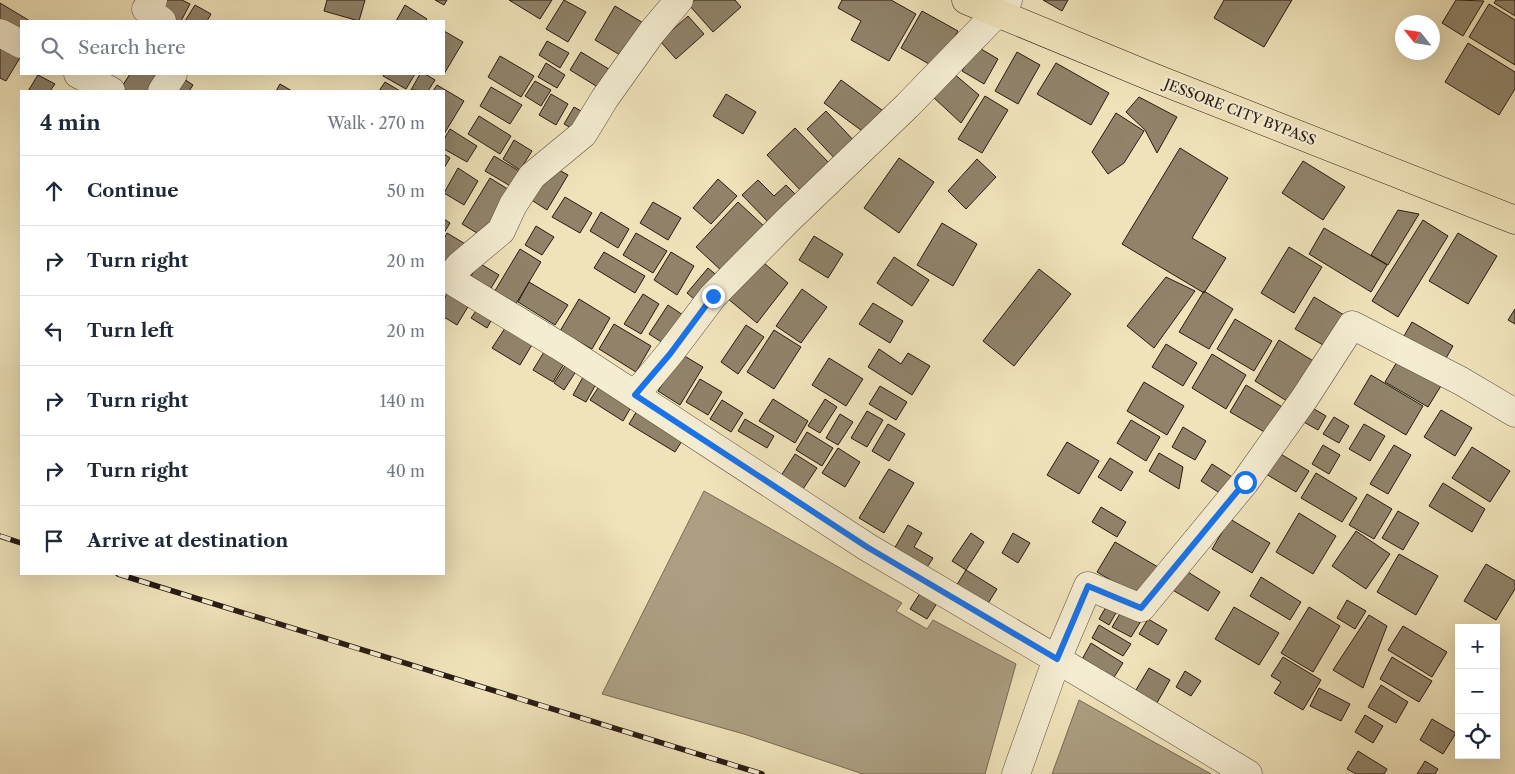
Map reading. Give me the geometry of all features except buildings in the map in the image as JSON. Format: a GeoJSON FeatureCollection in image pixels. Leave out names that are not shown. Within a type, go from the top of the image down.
{"type":"FeatureCollection","features":[{"type":"Feature","properties":{"kind":"highway","name":"JESSORE CITY BYPASS"},"geometry":{"type":"LineString","coordinates":[[966,0],[1002,7],[1152,77],[1515,220]]}},
{"type":"Feature","properties":{"kind":"street"},"geometry":{"type":"LineString","coordinates":[[153,0],[146,9],[161,20]]}},
{"type":"Feature","properties":{"kind":"street"},"geometry":{"type":"LineString","coordinates":[[678,0],[652,32],[605,98],[584,134],[532,176],[513,205],[501,231],[446,278],[566,350],[867,547],[1248,774]]}},
{"type":"Feature","properties":{"kind":"street"},"geometry":{"type":"LineString","coordinates":[[635,395],[670,354],[713,296],[788,220],[907,106],[1002,7]]}},
{"type":"Feature","properties":{"kind":"street"},"geometry":{"type":"LineString","coordinates":[[0,33],[20,43]]}},
{"type":"Feature","properties":{"kind":"street"},"geometry":{"type":"LineString","coordinates":[[80,75],[109,90]]}},
{"type":"Feature","properties":{"kind":"street"},"geometry":{"type":"LineString","coordinates":[[163,90],[172,75]]}},
{"type":"Feature","properties":{"kind":"street"},"geometry":{"type":"LineString","coordinates":[[1016,774],[1057,659],[1088,586],[1141,608],[1245,482],[1304,399],[1352,325],[1461,381],[1515,413]]}},
{"type":"Feature","properties":{"kind":"shaded area"},"geometry":{"type":"Polygon","coordinates":[[[704,491],[902,603],[896,611],[927,629],[933,620],[1016,664],[985,774],[863,774],[744,734],[602,694],[704,491]]]}},
{"type":"Feature","properties":{"kind":"shaded area"},"geometry":{"type":"Polygon","coordinates":[[[1079,700],[1211,774],[1052,774],[1079,700]]]}},
{"type":"Feature","properties":{"kind":"railway"},"geometry":{"type":"LineString","coordinates":[[0,536],[20,543]]}},
{"type":"Feature","properties":{"kind":"railway"},"geometry":{"type":"LineString","coordinates":[[121,575],[762,774]]}},
{"type":"Feature","properties":{"kind":"route"},"geometry":{"type":"LineString","coordinates":[[713,296],[670,354],[635,395],[867,547],[1057,659],[1088,586],[1141,608],[1245,482]]}}]}
